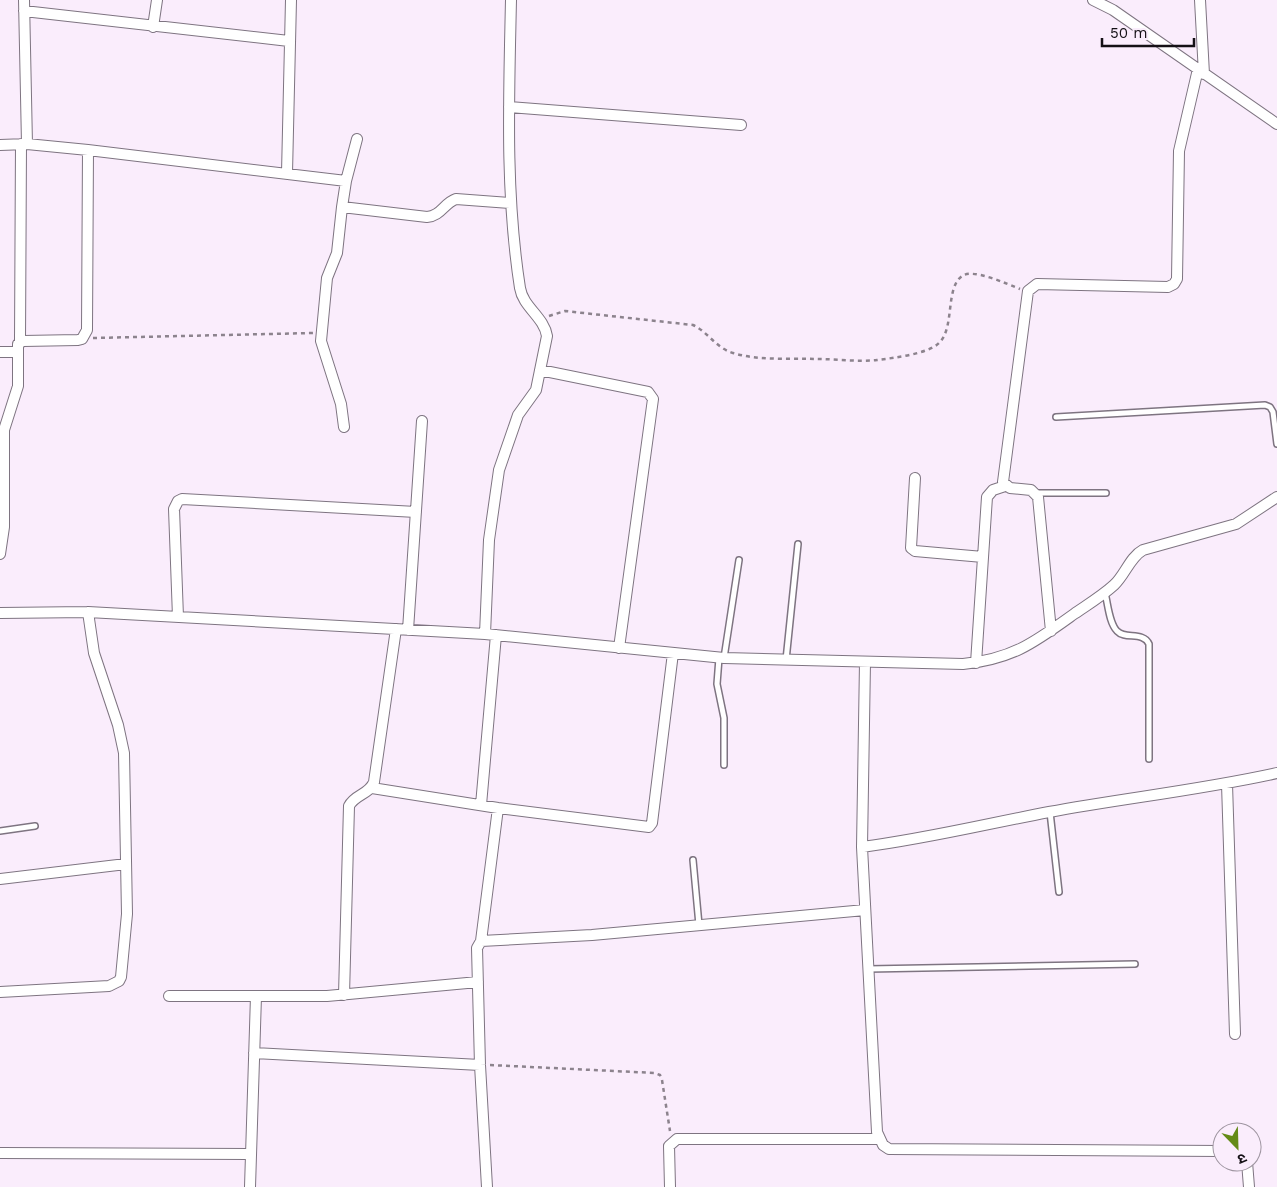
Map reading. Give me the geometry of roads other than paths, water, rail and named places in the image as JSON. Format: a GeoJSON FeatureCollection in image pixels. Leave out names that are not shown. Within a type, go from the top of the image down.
{"type":"FeatureCollection","features":[{"type":"Feature","properties":{"kind":"street"},"geometry":{"type":"LineString","coordinates":[[0,554],[4,527],[4,415],[18,386],[24,144],[24,0]]}},
{"type":"Feature","properties":{"kind":"street"},"geometry":{"type":"LineString","coordinates":[[153,27],[157,0]]}},
{"type":"Feature","properties":{"kind":"street"},"geometry":{"type":"LineString","coordinates":[[287,173],[291,0]]}},
{"type":"Feature","properties":{"kind":"street"},"geometry":{"type":"LineString","coordinates":[[485,634],[489,540],[499,470],[518,415],[536,390],[547,336],[542,322],[527,304],[520,290],[510,203],[508,163],[511,0]]}},
{"type":"Feature","properties":{"kind":"street"},"geometry":{"type":"LineString","coordinates":[[1093,0],[1113,10],[1277,124]]}},
{"type":"Feature","properties":{"kind":"street"},"geometry":{"type":"LineString","coordinates":[[1005,486],[1003,482],[1028,292],[1037,284],[1168,287],[1174,284],[1177,279],[1179,151],[1201,71],[1200,0]]}},
{"type":"Feature","properties":{"kind":"street"},"geometry":{"type":"LineString","coordinates":[[24,11],[289,41]]}},
{"type":"Feature","properties":{"kind":"street"},"geometry":{"type":"LineString","coordinates":[[509,107],[741,125]]}},
{"type":"Feature","properties":{"kind":"street"},"geometry":{"type":"LineString","coordinates":[[344,427],[341,404],[323,351],[322,333],[327,278],[338,253],[346,181],[357,139]]}},
{"type":"Feature","properties":{"kind":"street"},"geometry":{"type":"LineString","coordinates":[[0,145],[24,144],[88,150],[346,181]]}},
{"type":"Feature","properties":{"kind":"street"},"geometry":{"type":"LineString","coordinates":[[0,352],[19,347],[82,339],[86,330],[88,150]]}},
{"type":"Feature","properties":{"kind":"street"},"geometry":{"type":"LineString","coordinates":[[342,207],[427,217],[438,215],[456,198],[510,203]]}},
{"type":"Feature","properties":{"kind":"street"},"geometry":{"type":"LineString","coordinates":[[540,370],[648,392],[653,399],[619,648]]}},
{"type":"Feature","properties":{"kind":"street"},"geometry":{"type":"LineString","coordinates":[[408,630],[422,421]]}},
{"type":"Feature","properties":{"kind":"street"},"geometry":{"type":"LineString","coordinates":[[915,478],[911,548],[915,551],[983,557]]}},
{"type":"Feature","properties":{"kind":"street"},"geometry":{"type":"LineString","coordinates":[[976,663],[987,497],[992,490],[1005,486],[1031,490],[1038,497],[1051,631]]}},
{"type":"Feature","properties":{"kind":"street"},"geometry":{"type":"LineString","coordinates":[[0,613],[88,612],[485,634],[722,658],[976,663],[1010,655],[1051,631],[1115,584],[1135,556],[1143,550],[1236,524],[1277,497]]}},
{"type":"Feature","properties":{"kind":"street"},"geometry":{"type":"LineString","coordinates":[[178,617],[174,509],[178,501],[182,499],[416,512]]}},
{"type":"Feature","properties":{"kind":"street"},"geometry":{"type":"LineString","coordinates":[[0,992],[109,986],[119,981],[121,977],[126,926],[124,753],[118,725],[94,653],[88,612]]}},
{"type":"Feature","properties":{"kind":"street"},"geometry":{"type":"LineString","coordinates":[[372,788],[396,629]]}},
{"type":"Feature","properties":{"kind":"street"},"geometry":{"type":"LineString","coordinates":[[481,805],[496,635]]}},
{"type":"Feature","properties":{"kind":"street"},"geometry":{"type":"LineString","coordinates":[[344,995],[349,806],[355,797],[372,788],[498,808],[649,827],[652,823],[674,653]]}},
{"type":"Feature","properties":{"kind":"street"},"geometry":{"type":"LineString","coordinates":[[865,662],[862,847],[879,1139],[889,1149],[1212,1151]]}},
{"type":"Feature","properties":{"kind":"street"},"geometry":{"type":"LineString","coordinates":[[862,847],[921,839],[1050,812],[1227,784],[1277,773]]}},
{"type":"Feature","properties":{"kind":"street"},"geometry":{"type":"LineString","coordinates":[[1227,784],[1235,1034]]}},
{"type":"Feature","properties":{"kind":"street"},"geometry":{"type":"LineString","coordinates":[[487,1187],[480,1065],[477,948],[481,941],[498,808]]}},
{"type":"Feature","properties":{"kind":"street"},"geometry":{"type":"LineString","coordinates":[[0,879],[126,864]]}},
{"type":"Feature","properties":{"kind":"street"},"geometry":{"type":"LineString","coordinates":[[481,941],[592,935],[865,910]]}},
{"type":"Feature","properties":{"kind":"street"},"geometry":{"type":"LineString","coordinates":[[169,996],[344,995],[478,982]]}},
{"type":"Feature","properties":{"kind":"street"},"geometry":{"type":"LineString","coordinates":[[250,1187],[256,996]]}},
{"type":"Feature","properties":{"kind":"street"},"geometry":{"type":"LineString","coordinates":[[254,1052],[480,1065]]}},
{"type":"Feature","properties":{"kind":"street"},"geometry":{"type":"LineString","coordinates":[[670,1187],[669,1151],[672,1142],[677,1140],[879,1139]]}},
{"type":"Feature","properties":{"kind":"street"},"geometry":{"type":"LineString","coordinates":[[0,1153],[250,1154]]}},
{"type":"Feature","properties":{"kind":"street"},"geometry":{"type":"LineString","coordinates":[[1248,1172],[1249,1187]]}},
{"type":"Feature","properties":{"kind":"lane"},"geometry":{"type":"LineString","coordinates":[[1056,417],[1265,405],[1273,412],[1277,444]]}},
{"type":"Feature","properties":{"kind":"lane"},"geometry":{"type":"LineString","coordinates":[[1035,492],[1106,493]]}},
{"type":"Feature","properties":{"kind":"lane"},"geometry":{"type":"LineString","coordinates":[[786,660],[798,544]]}},
{"type":"Feature","properties":{"kind":"lane"},"geometry":{"type":"LineString","coordinates":[[724,765],[724,718],[717,684],[739,560]]}},
{"type":"Feature","properties":{"kind":"lane"},"geometry":{"type":"LineString","coordinates":[[1104,592],[1115,629],[1119,634],[1143,637],[1149,644],[1150,758]]}},
{"type":"Feature","properties":{"kind":"lane"},"geometry":{"type":"LineString","coordinates":[[1050,812],[1059,892]]}},
{"type":"Feature","properties":{"kind":"lane"},"geometry":{"type":"LineString","coordinates":[[0,830],[35,826]]}},
{"type":"Feature","properties":{"kind":"lane"},"geometry":{"type":"LineString","coordinates":[[693,860],[699,925]]}},
{"type":"Feature","properties":{"kind":"lane"},"geometry":{"type":"LineString","coordinates":[[868,969],[1135,964]]}}]}
